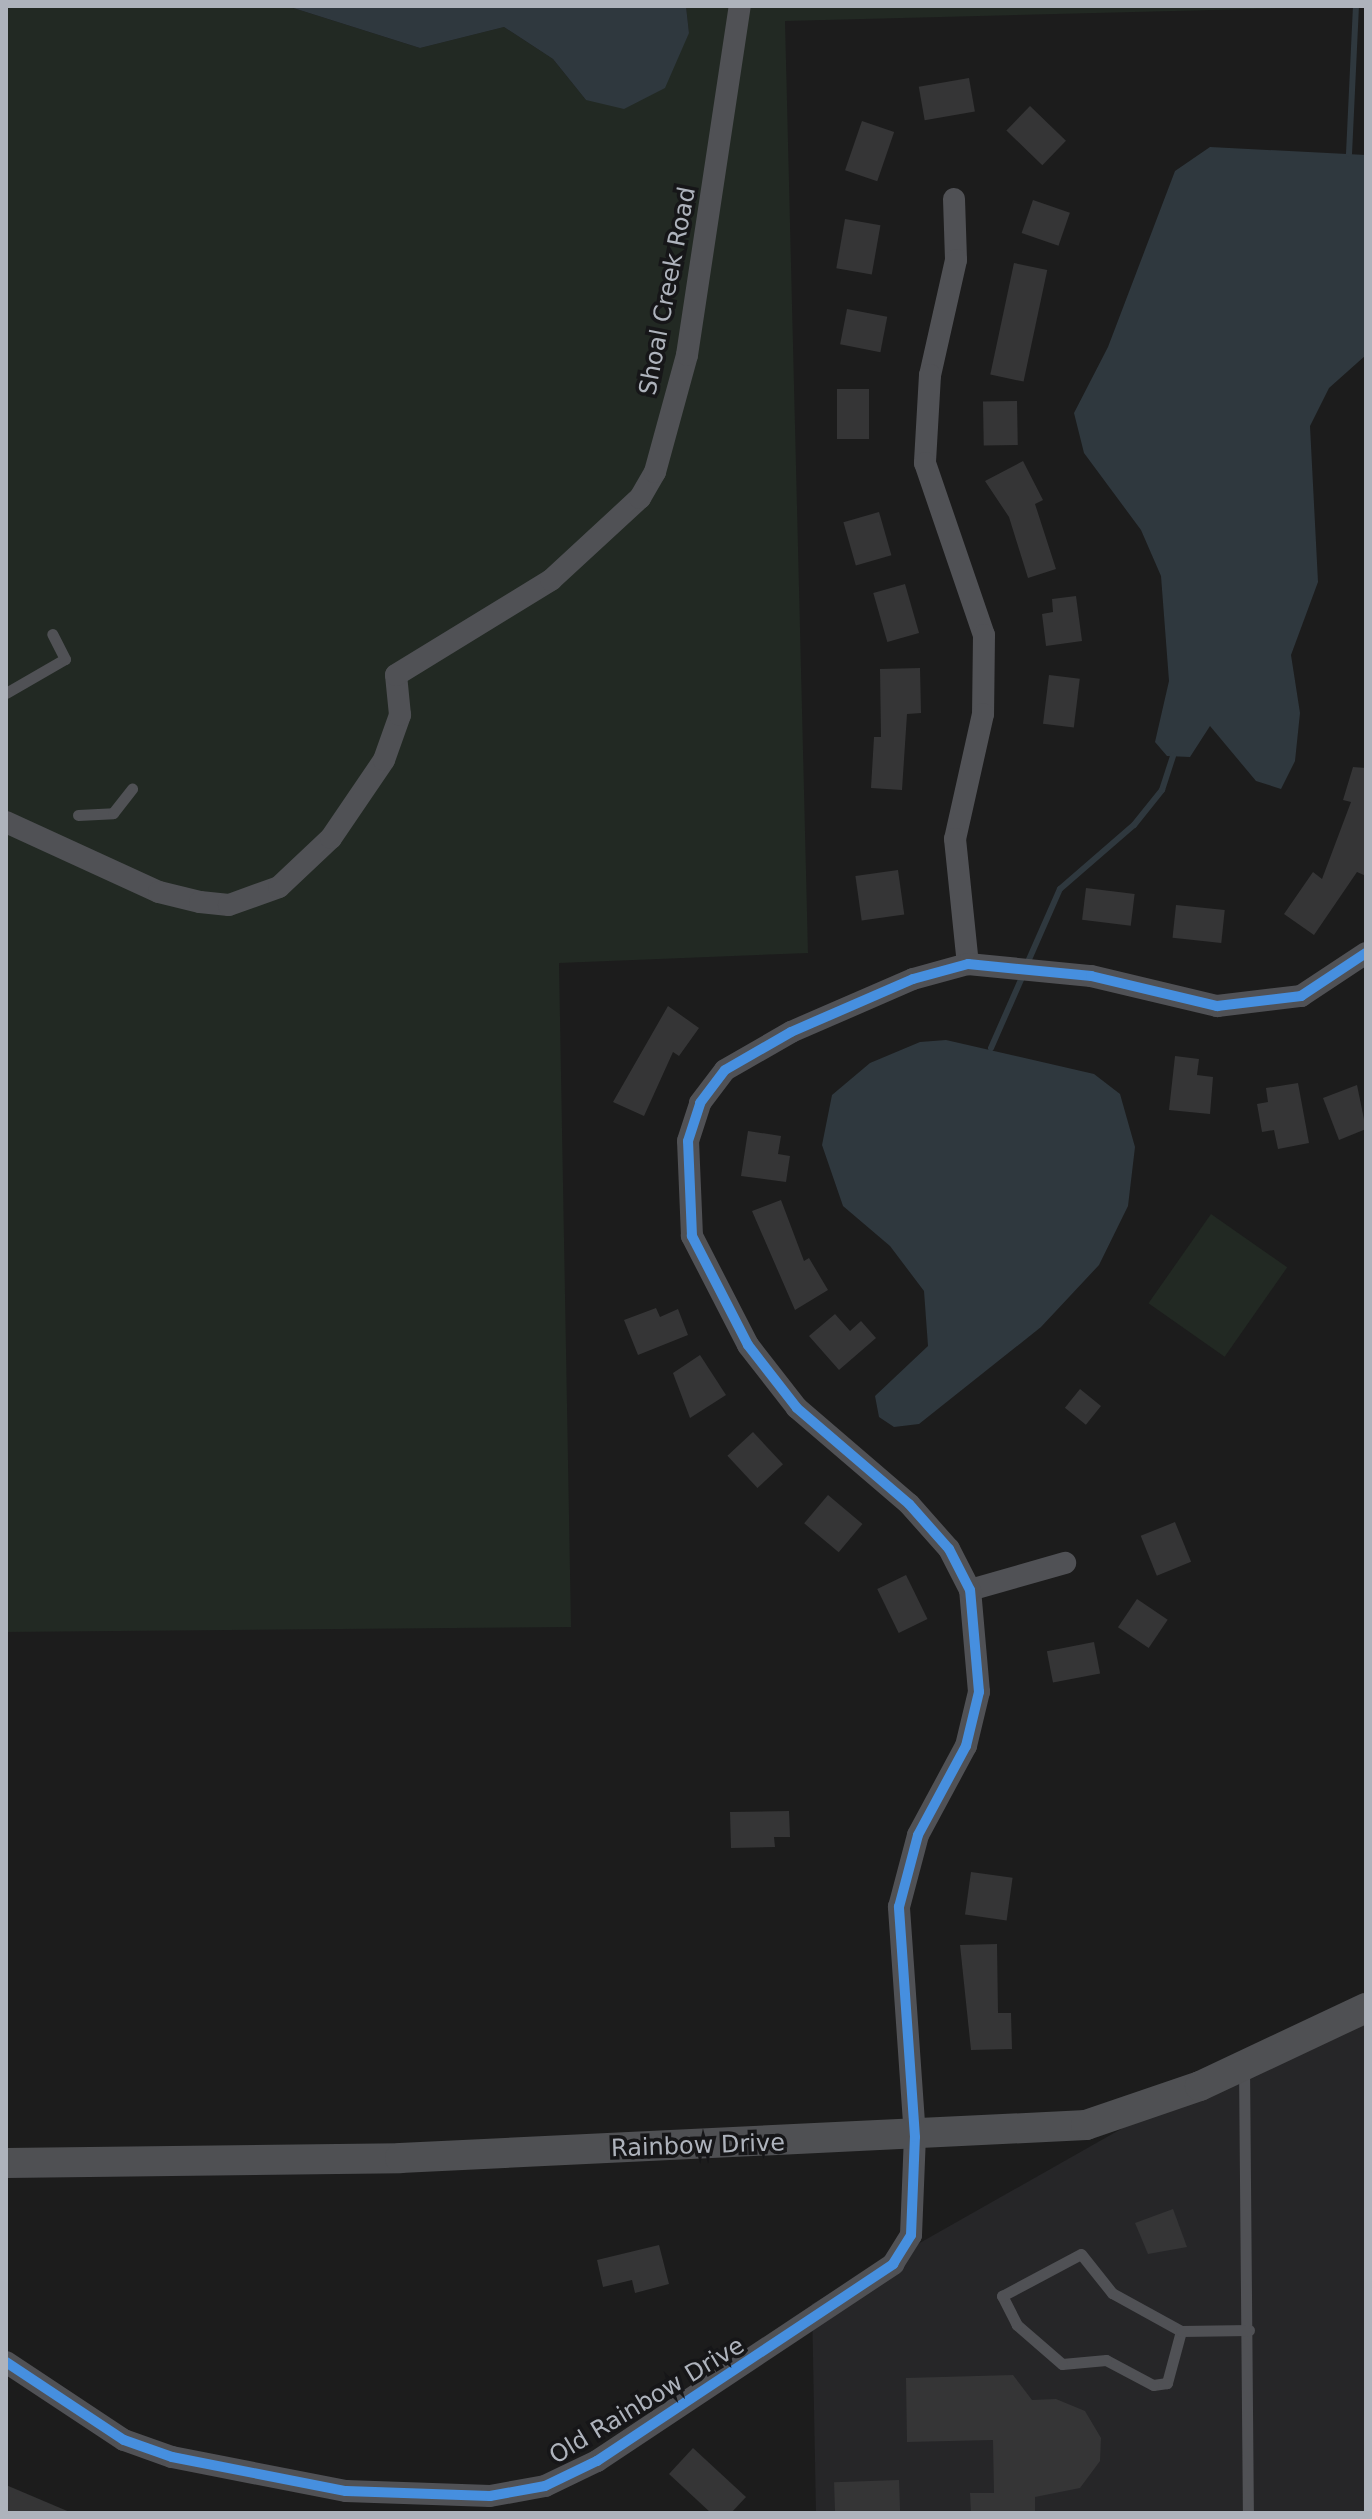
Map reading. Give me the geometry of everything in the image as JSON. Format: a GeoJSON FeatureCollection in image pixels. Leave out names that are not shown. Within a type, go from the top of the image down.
{"type":"FeatureCollection","features":[{"type":"Feature","properties":{"kind":"street","name":"Shoal Creek Road"},"geometry":{"type":"LineString","coordinates":[[6,822],[159,892],[229,905],[249,901],[299,871],[384,760],[400,715],[393,669],[551,580],[620,521],[655,472],[687,355],[740,6]]}},
{"type":"Feature","properties":{"kind":"street"},"geometry":{"type":"LineString","coordinates":[[954,199],[956,260],[930,375],[925,463],[984,635],[983,714],[955,839],[968,964]]}},
{"type":"Feature","properties":{"kind":"street"},"geometry":{"type":"LineString","coordinates":[[1065,1563],[970,1590],[949,1549],[909,1504],[797,1408],[748,1345],[692,1236],[686,1184],[700,1103],[725,1070],[864,999],[968,964],[1091,976],[1217,1006],[1301,996],[1366,953]]}},
{"type":"Feature","properties":{"kind":"street","name":"Old Rainbow Drive"},"geometry":{"type":"LineString","coordinates":[[6,2362],[124,2440],[280,2483],[429,2498],[545,2486],[610,2453],[893,2264],[911,2235],[915,2137],[899,1907],[918,1835],[966,1746],[979,1692],[970,1590]]}},
{"type":"Feature","properties":{"kind":"street","name":"Rainbow Drive"},"geometry":{"type":"LineString","coordinates":[[6,2163],[400,2158],[915,2137],[1086,2125],[1244,2066],[1366,2008]]}},
{"type":"Feature","properties":{"kind":"lane"},"geometry":{"type":"LineString","coordinates":[[6,693],[65,659],[52,634]]}},
{"type":"Feature","properties":{"kind":"lane"},"geometry":{"type":"LineString","coordinates":[[78,815],[113,813],[132,789]]}},
{"type":"Feature","properties":{"kind":"lane"},"geometry":{"type":"LineString","coordinates":[[1244,2066],[1249,2330],[1248,2513]]}},
{"type":"Feature","properties":{"kind":"lane"},"geometry":{"type":"LineString","coordinates":[[1181,2331],[1167,2383],[1153,2385],[1106,2360],[1062,2364],[1017,2325],[1002,2296],[1081,2254],[1112,2293],[1181,2331],[1249,2330]]}},
{"type":"Feature","properties":{"kind":"shaded area"},"geometry":{"type":"Polygon","coordinates":[[[6,6],[287,6],[420,48],[504,27],[553,59],[586,100],[689,33],[686,6],[1366,6],[785,21],[808,953],[559,963],[571,1627],[6,1632],[6,6]]]}},
{"type":"Feature","properties":{"kind":"shaded area"},"geometry":{"type":"Polygon","coordinates":[[[287,6],[686,6],[689,33],[665,88],[624,109],[586,100],[553,59],[504,27],[420,48],[287,6]]]}},
{"type":"Feature","properties":{"kind":"shaded area"},"geometry":{"type":"Polygon","coordinates":[[[1210,147],[1366,155],[1366,355],[1329,388],[1310,426],[1318,582],[1291,655],[1300,713],[1295,761],[1281,789],[1256,781],[1210,726],[1190,757],[1167,756],[1155,742],[1169,681],[1161,576],[1141,530],[1084,453],[1074,413],[1108,347],[1175,171],[1210,147]]]}},
{"type":"Feature","properties":{"kind":"shaded area"},"geometry":{"type":"Polygon","coordinates":[[[946,1040],[1094,1074],[1120,1094],[1135,1147],[1128,1206],[1099,1265],[1041,1327],[919,1424],[894,1427],[879,1417],[875,1396],[928,1346],[924,1291],[890,1246],[843,1206],[822,1145],[832,1095],[870,1063],[920,1042],[946,1040]]]}},
{"type":"Feature","properties":{"kind":"shaded area"},"geometry":{"type":"Polygon","coordinates":[[[1211,1214],[1287,1267],[1225,1357],[1148,1303],[1211,1214]]]}},
{"type":"Feature","properties":{"kind":"shaded area"},"geometry":{"type":"Polygon","coordinates":[[[1366,2001],[1366,2513],[816,2513],[812,2304],[1271,2044],[1366,2001]]]}},
{"type":"Feature","properties":{"kind":"building"},"geometry":{"type":"Polygon","coordinates":[[[969,78],[975,111],[925,120],[919,87],[969,78]]]}},
{"type":"Feature","properties":{"kind":"building"},"geometry":{"type":"Polygon","coordinates":[[[1030,106],[1066,141],[1042,165],[1006,130],[1030,106]]]}},
{"type":"Feature","properties":{"kind":"building"},"geometry":{"type":"Polygon","coordinates":[[[862,121],[894,132],[877,181],[845,170],[862,121]]]}},
{"type":"Feature","properties":{"kind":"building"},"geometry":{"type":"Polygon","coordinates":[[[1033,200],[1070,213],[1058,246],[1022,233],[1033,200]]]}},
{"type":"Feature","properties":{"kind":"building"},"geometry":{"type":"Polygon","coordinates":[[[845,219],[880,225],[872,274],[836,268],[845,219]]]}},
{"type":"Feature","properties":{"kind":"building"},"geometry":{"type":"Polygon","coordinates":[[[1014,263],[1047,270],[1024,382],[990,375],[1014,263]]]}},
{"type":"Feature","properties":{"kind":"building"},"geometry":{"type":"Polygon","coordinates":[[[847,309],[887,317],[880,352],[840,344],[847,309]]]}},
{"type":"Feature","properties":{"kind":"building"},"geometry":{"type":"Polygon","coordinates":[[[837,389],[869,389],[869,439],[837,439],[837,389]]]}},
{"type":"Feature","properties":{"kind":"building"},"geometry":{"type":"Polygon","coordinates":[[[1017,401],[1018,445],[984,446],[983,402],[1017,401]]]}},
{"type":"Feature","properties":{"kind":"building"},"geometry":{"type":"Polygon","coordinates":[[[1023,461],[1043,500],[1035,504],[1056,569],[1028,578],[1009,517],[985,481],[1023,461]]]}},
{"type":"Feature","properties":{"kind":"building"},"geometry":{"type":"Polygon","coordinates":[[[879,512],[891,555],[856,565],[843,522],[879,512]]]}},
{"type":"Feature","properties":{"kind":"building"},"geometry":{"type":"Polygon","coordinates":[[[905,584],[919,633],[887,642],[873,593],[905,584]]]}},
{"type":"Feature","properties":{"kind":"building"},"geometry":{"type":"Polygon","coordinates":[[[1076,596],[1082,641],[1046,646],[1042,614],[1053,612],[1052,599],[1076,596]]]}},
{"type":"Feature","properties":{"kind":"building"},"geometry":{"type":"Polygon","coordinates":[[[920,668],[921,713],[907,714],[902,790],[871,788],[874,737],[881,737],[880,669],[920,668]]]}},
{"type":"Feature","properties":{"kind":"building"},"geometry":{"type":"Polygon","coordinates":[[[1049,675],[1080,679],[1074,727],[1043,724],[1049,675]]]}},
{"type":"Feature","properties":{"kind":"building"},"geometry":{"type":"Polygon","coordinates":[[[1353,767],[1366,768],[1366,876],[1357,872],[1314,935],[1284,914],[1313,872],[1322,879],[1351,802],[1343,800],[1353,767]]]}},
{"type":"Feature","properties":{"kind":"building"},"geometry":{"type":"Polygon","coordinates":[[[898,870],[904,915],[862,921],[855,876],[898,870]]]}},
{"type":"Feature","properties":{"kind":"building"},"geometry":{"type":"Polygon","coordinates":[[[1086,888],[1135,894],[1131,926],[1082,920],[1086,888]]]}},
{"type":"Feature","properties":{"kind":"building"},"geometry":{"type":"Polygon","coordinates":[[[1176,905],[1225,910],[1221,943],[1173,938],[1176,905]]]}},
{"type":"Feature","properties":{"kind":"building"},"geometry":{"type":"Polygon","coordinates":[[[668,1006],[699,1028],[679,1056],[673,1052],[644,1116],[613,1102],[668,1006]]]}},
{"type":"Feature","properties":{"kind":"building"},"geometry":{"type":"Polygon","coordinates":[[[1175,1056],[1199,1059],[1197,1075],[1213,1077],[1210,1114],[1169,1110],[1175,1056]]]}},
{"type":"Feature","properties":{"kind":"building"},"geometry":{"type":"Polygon","coordinates":[[[1298,1083],[1309,1143],[1278,1149],[1274,1130],[1262,1132],[1257,1104],[1268,1102],[1266,1088],[1298,1083]]]}},
{"type":"Feature","properties":{"kind":"building"},"geometry":{"type":"Polygon","coordinates":[[[1357,1085],[1366,1129],[1339,1140],[1323,1098],[1357,1085]]]}},
{"type":"Feature","properties":{"kind":"building"},"geometry":{"type":"Polygon","coordinates":[[[748,1131],[781,1136],[778,1154],[790,1156],[786,1182],[741,1176],[748,1131]]]}},
{"type":"Feature","properties":{"kind":"building"},"geometry":{"type":"Polygon","coordinates":[[[781,1200],[804,1261],[809,1258],[828,1290],[795,1310],[752,1211],[781,1200]]]}},
{"type":"Feature","properties":{"kind":"building"},"geometry":{"type":"Polygon","coordinates":[[[656,1308],[660,1317],[678,1309],[688,1335],[638,1355],[624,1320],[656,1308]]]}},
{"type":"Feature","properties":{"kind":"building"},"geometry":{"type":"Polygon","coordinates":[[[835,1314],[850,1331],[861,1321],[876,1338],[839,1370],[809,1336],[835,1314]]]}},
{"type":"Feature","properties":{"kind":"building"},"geometry":{"type":"Polygon","coordinates":[[[700,1355],[726,1395],[690,1418],[673,1373],[700,1355]]]}},
{"type":"Feature","properties":{"kind":"building"},"geometry":{"type":"Polygon","coordinates":[[[1080,1389],[1101,1406],[1086,1425],[1065,1408],[1080,1389]]]}},
{"type":"Feature","properties":{"kind":"building"},"geometry":{"type":"Polygon","coordinates":[[[753,1432],[783,1464],[757,1488],[727,1456],[753,1432]]]}},
{"type":"Feature","properties":{"kind":"building"},"geometry":{"type":"Polygon","coordinates":[[[828,1495],[862,1524],[839,1552],[804,1523],[828,1495]]]}},
{"type":"Feature","properties":{"kind":"building"},"geometry":{"type":"Polygon","coordinates":[[[1175,1522],[1191,1562],[1157,1576],[1141,1536],[1175,1522]]]}},
{"type":"Feature","properties":{"kind":"building"},"geometry":{"type":"Polygon","coordinates":[[[906,1575],[927,1619],[899,1633],[877,1589],[906,1575]]]}},
{"type":"Feature","properties":{"kind":"building"},"geometry":{"type":"Polygon","coordinates":[[[1137,1599],[1168,1620],[1149,1648],[1118,1627],[1137,1599]]]}},
{"type":"Feature","properties":{"kind":"building"},"geometry":{"type":"Polygon","coordinates":[[[1094,1642],[1100,1673],[1053,1683],[1047,1651],[1094,1642]]]}},
{"type":"Feature","properties":{"kind":"building"},"geometry":{"type":"Polygon","coordinates":[[[789,1811],[790,1837],[774,1837],[775,1847],[731,1848],[730,1812],[789,1811]]]}},
{"type":"Feature","properties":{"kind":"building"},"geometry":{"type":"Polygon","coordinates":[[[971,1872],[1013,1878],[1007,1920],[965,1915],[971,1872]]]}},
{"type":"Feature","properties":{"kind":"building"},"geometry":{"type":"Polygon","coordinates":[[[997,1944],[998,2013],[1011,2013],[1012,2049],[971,2050],[960,1945],[997,1944]]]}},
{"type":"Feature","properties":{"kind":"building"},"geometry":{"type":"Polygon","coordinates":[[[1173,2209],[1187,2247],[1148,2254],[1135,2223],[1173,2209]]]}},
{"type":"Feature","properties":{"kind":"building"},"geometry":{"type":"Polygon","coordinates":[[[659,2245],[669,2284],[635,2293],[632,2280],[603,2287],[597,2260],[659,2245]]]}},
{"type":"Feature","properties":{"kind":"building"},"geometry":{"type":"Polygon","coordinates":[[[1013,2375],[1032,2400],[1056,2399],[1085,2411],[1101,2438],[1100,2461],[1080,2488],[1035,2497],[1035,2513],[971,2513],[970,2493],[994,2493],[993,2440],[907,2442],[906,2378],[1013,2375]]]}},
{"type":"Feature","properties":{"kind":"building"},"geometry":{"type":"Polygon","coordinates":[[[693,2448],[746,2497],[731,2513],[711,2513],[669,2474],[693,2448]]]}},
{"type":"Feature","properties":{"kind":"building"},"geometry":{"type":"Polygon","coordinates":[[[899,2480],[900,2513],[835,2513],[834,2482],[899,2480]]]}},
{"type":"Feature","properties":{"kind":"building"},"geometry":{"type":"Polygon","coordinates":[[[6,2485],[72,2513],[6,2513],[6,2485]]]}},
{"type":"Feature","properties":{"kind":"waterway"},"geometry":{"type":"LineString","coordinates":[[1349,154],[1356,6]]}},
{"type":"Feature","properties":{"kind":"waterway"},"geometry":{"type":"LineString","coordinates":[[1027,964],[1060,889],[1134,825],[1162,790],[1173,756]]}},
{"type":"Feature","properties":{"kind":"waterway"},"geometry":{"type":"LineString","coordinates":[[991,1048],[1023,975]]}},
{"type":"Feature","properties":{"kind":"cycle path"},"geometry":{"type":"LineString","coordinates":[[6,2362],[124,2440],[172,2457],[346,2491],[490,2496],[545,2486],[597,2461],[893,2264],[911,2235],[915,2137],[899,1907],[918,1835],[966,1746],[979,1692],[970,1590],[949,1549],[909,1504],[797,1408],[748,1345],[692,1236],[688,1141],[700,1103],[725,1070],[791,1032],[913,979],[968,964],[1091,976],[1217,1006],[1301,996],[1366,953]]}}]}
